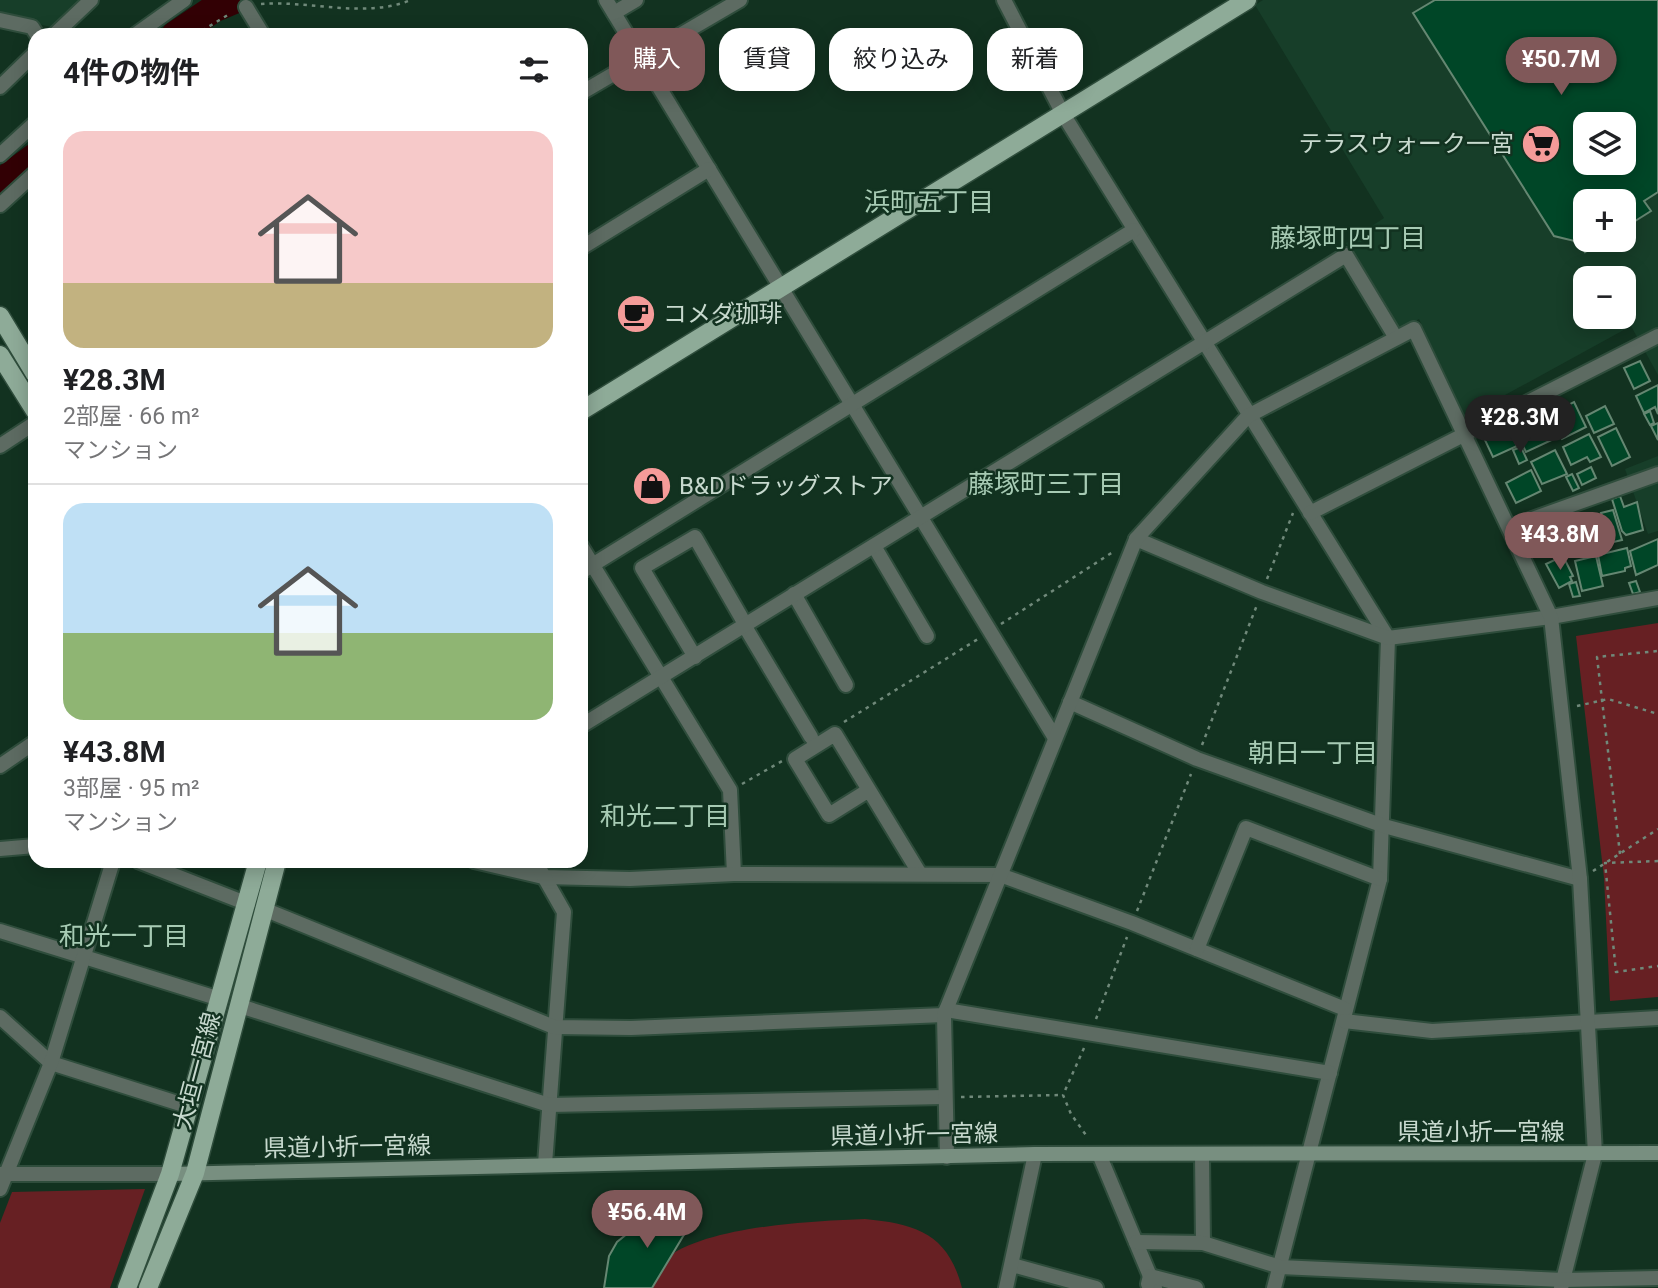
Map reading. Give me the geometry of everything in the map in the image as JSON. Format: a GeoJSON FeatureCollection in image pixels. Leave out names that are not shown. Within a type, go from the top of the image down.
{"type":"FeatureCollection","features":[{"type":"Feature","properties":{"kind":"main road"},"geometry":{"type":"LineString","coordinates":[[588,407],[1247,0]]}},
{"type":"Feature","properties":{"kind":"main road"},"geometry":{"type":"LineString","coordinates":[[0,316],[28,362]]}},
{"type":"Feature","properties":{"kind":"main road"},"geometry":{"type":"LineString","coordinates":[[0,355],[28,400]]}},
{"type":"Feature","properties":{"kind":"main road","name":"大垣一宮線"},"geometry":{"type":"LineString","coordinates":[[127,1288],[170,1174],[256,868]]}},
{"type":"Feature","properties":{"kind":"main road","name":"大垣一宮線"},"geometry":{"type":"LineString","coordinates":[[148,1288],[195,1173],[276,868]]}},
{"type":"Feature","properties":{"kind":"main road","name":"県道小折一宮線"},"geometry":{"type":"LineString","coordinates":[[170,1174],[1035,1154],[1308,1156],[1658,1153]]}},
{"type":"Feature","properties":{"kind":"street"},"geometry":{"type":"LineString","coordinates":[[61,28],[91,0]]}},
{"type":"Feature","properties":{"kind":"street"},"geometry":{"type":"LineString","coordinates":[[145,28],[184,0]]}},
{"type":"Feature","properties":{"kind":"street"},"geometry":{"type":"LineString","coordinates":[[606,0],[622,28]]}},
{"type":"Feature","properties":{"kind":"street"},"geometry":{"type":"LineString","coordinates":[[614,13],[636,0]]}},
{"type":"Feature","properties":{"kind":"street"},"geometry":{"type":"LineString","coordinates":[[693,28],[740,0]]}},
{"type":"Feature","properties":{"kind":"street"},"geometry":{"type":"LineString","coordinates":[[1004,0],[1063,114],[1388,638],[1384,826],[1380,879],[1274,1288]]}},
{"type":"Feature","properties":{"kind":"street"},"geometry":{"type":"LineString","coordinates":[[246,7],[259,28]]}},
{"type":"Feature","properties":{"kind":"street"},"geometry":{"type":"LineString","coordinates":[[0,20],[33,28]]}},
{"type":"Feature","properties":{"kind":"street"},"geometry":{"type":"LineString","coordinates":[[0,87],[28,60]]}},
{"type":"Feature","properties":{"kind":"street"},"geometry":{"type":"LineString","coordinates":[[588,89],[609,77]]}},
{"type":"Feature","properties":{"kind":"street"},"geometry":{"type":"LineString","coordinates":[[660,91],[782,286],[852,406],[1055,738]]}},
{"type":"Feature","properties":{"kind":"street"},"geometry":{"type":"LineString","coordinates":[[0,155],[28,129]]}},
{"type":"Feature","properties":{"kind":"street"},"geometry":{"type":"LineString","coordinates":[[588,244],[709,169]]}},
{"type":"Feature","properties":{"kind":"street"},"geometry":{"type":"LineString","coordinates":[[0,205],[28,179]]}},
{"type":"Feature","properties":{"kind":"street"},"geometry":{"type":"LineString","coordinates":[[588,568],[1134,230]]}},
{"type":"Feature","properties":{"kind":"street"},"geometry":{"type":"LineString","coordinates":[[588,722],[1346,255],[1396,338]]}},
{"type":"Feature","properties":{"kind":"street"},"geometry":{"type":"LineString","coordinates":[[947,1157],[944,1097],[945,1013],[1135,540],[1248,416],[1414,329],[1551,617],[1580,879],[1595,1154],[1562,1284]]}},
{"type":"Feature","properties":{"kind":"street"},"geometry":{"type":"LineString","coordinates":[[1310,513],[1658,336]]}},
{"type":"Feature","properties":{"kind":"street"},"geometry":{"type":"LineString","coordinates":[[0,446],[28,428]]}},
{"type":"Feature","properties":{"kind":"street"},"geometry":{"type":"LineString","coordinates":[[1510,527],[1658,474]]}},
{"type":"Feature","properties":{"kind":"street"},"geometry":{"type":"LineString","coordinates":[[695,657],[642,568],[695,537],[811,737]]}},
{"type":"Feature","properties":{"kind":"street"},"geometry":{"type":"LineString","coordinates":[[1135,540],[1262,592],[1388,638],[1551,617],[1658,598]]}},
{"type":"Feature","properties":{"kind":"street"},"geometry":{"type":"LineString","coordinates":[[874,546],[927,636]]}},
{"type":"Feature","properties":{"kind":"street"},"geometry":{"type":"LineString","coordinates":[[588,570],[663,678],[730,790],[734,874]]}},
{"type":"Feature","properties":{"kind":"street"},"geometry":{"type":"LineString","coordinates":[[794,594],[846,685]]}},
{"type":"Feature","properties":{"kind":"street"},"geometry":{"type":"LineString","coordinates":[[1070,702],[1197,758],[1384,826],[1580,879]]}},
{"type":"Feature","properties":{"kind":"street"},"geometry":{"type":"LineString","coordinates":[[869,790],[829,815],[795,759],[835,734],[869,790],[920,874]]}},
{"type":"Feature","properties":{"kind":"street"},"geometry":{"type":"LineString","coordinates":[[0,766],[28,747]]}},
{"type":"Feature","properties":{"kind":"street"},"geometry":{"type":"LineString","coordinates":[[1197,949],[1246,828],[1380,879]]}},
{"type":"Feature","properties":{"kind":"street"},"geometry":{"type":"LineString","coordinates":[[0,849],[28,847]]}},
{"type":"Feature","properties":{"kind":"street"},"geometry":{"type":"LineString","coordinates":[[0,1189],[3,1174],[51,1063],[111,868]]}},
{"type":"Feature","properties":{"kind":"street"},"geometry":{"type":"LineString","coordinates":[[156,868],[248,904]]}},
{"type":"Feature","properties":{"kind":"street"},"geometry":{"type":"LineString","coordinates":[[504,868],[543,877],[630,879],[734,874],[1000,875],[1197,949],[1344,1015],[1432,1031],[1658,1018]]}},
{"type":"Feature","properties":{"kind":"street"},"geometry":{"type":"LineString","coordinates":[[538,868],[564,912],[545,1164]]}},
{"type":"Feature","properties":{"kind":"street"},"geometry":{"type":"LineString","coordinates":[[266,910],[554,1027],[631,1028],[945,1013],[1091,1033],[1330,1073]]}},
{"type":"Feature","properties":{"kind":"street"},"geometry":{"type":"LineString","coordinates":[[0,931],[85,955],[220,999]]}},
{"type":"Feature","properties":{"kind":"street"},"geometry":{"type":"LineString","coordinates":[[240,1006],[549,1105],[944,1097]]}},
{"type":"Feature","properties":{"kind":"street"},"geometry":{"type":"LineString","coordinates":[[0,1017],[51,1063],[190,1107]]}},
{"type":"Feature","properties":{"kind":"street"},"geometry":{"type":"LineString","coordinates":[[1006,1288],[1035,1154]]}},
{"type":"Feature","properties":{"kind":"street"},"geometry":{"type":"LineString","coordinates":[[1099,1154],[1151,1284],[1196,1288]]}},
{"type":"Feature","properties":{"kind":"street"},"geometry":{"type":"LineString","coordinates":[[1202,1155],[1203,1243]]}},
{"type":"Feature","properties":{"kind":"street"},"geometry":{"type":"LineString","coordinates":[[3,1174],[170,1174]]}},
{"type":"Feature","properties":{"kind":"street"},"geometry":{"type":"LineString","coordinates":[[1136,1242],[1203,1243],[1280,1267],[1562,1284],[1658,1278]]}},
{"type":"Feature","properties":{"kind":"street"},"geometry":{"type":"LineString","coordinates":[[1012,1265],[1096,1288]]}},
{"type":"Feature","properties":{"kind":"path"},"geometry":{"type":"LineString","coordinates":[[208,28],[246,7],[282,2],[372,7],[411,0]]}},
{"type":"Feature","properties":{"kind":"path"},"geometry":{"type":"LineString","coordinates":[[1099,1154],[1071,1114],[1063,1095],[1091,1033],[1300,497]]}},
{"type":"Feature","properties":{"kind":"path"},"geometry":{"type":"LineString","coordinates":[[844,722],[1135,540]]}},
{"type":"Feature","properties":{"kind":"path"},"geometry":{"type":"LineString","coordinates":[[1620,854],[1600,701],[1597,657],[1658,651]]}},
{"type":"Feature","properties":{"kind":"path"},"geometry":{"type":"LineString","coordinates":[[1562,709],[1608,699],[1658,714]]}},
{"type":"Feature","properties":{"kind":"path"},"geometry":{"type":"LineString","coordinates":[[730,790],[791,755]]}},
{"type":"Feature","properties":{"kind":"path"},"geometry":{"type":"LineString","coordinates":[[1580,879],[1658,830]]}},
{"type":"Feature","properties":{"kind":"path"},"geometry":{"type":"LineString","coordinates":[[1605,863],[1658,861]]}},
{"type":"Feature","properties":{"kind":"path"},"geometry":{"type":"LineString","coordinates":[[1605,863],[1616,972],[1658,965]]}},
{"type":"Feature","properties":{"kind":"path"},"geometry":{"type":"LineString","coordinates":[[944,1097],[1063,1095]]}},
{"type":"Feature","properties":{"kind":"shaded area"},"geometry":{"type":"Polygon","coordinates":[[[0,0],[87,0],[59,28],[0,14],[0,0]]]}},
{"type":"Feature","properties":{"kind":"shaded area","name":"テラスウォーク一宮"},"geometry":{"type":"Polygon","coordinates":[[[1263,0],[1658,0],[1658,375],[1633,329],[1636,329],[1636,266],[1573,266],[1573,329],[1626,329],[1465,417],[1419,319],[1399,330],[1346,243],[1384,218],[1255,5],[1263,0]]]}},
{"type":"Feature","properties":{"kind":"shaded area"},"geometry":{"type":"Polygon","coordinates":[[[1658,456],[1658,531],[1648,534],[1625,469],[1658,456]]]}},
{"type":"Feature","properties":{"kind":"shaded area"},"geometry":{"type":"Polygon","coordinates":[[[1658,623],[1658,997],[1610,1001],[1604,878],[1576,636],[1658,623]]]}},
{"type":"Feature","properties":{"kind":"shaded area"},"geometry":{"type":"Polygon","coordinates":[[[145,1189],[110,1288],[0,1288],[0,1223],[12,1192],[145,1189]]]}},
{"type":"Feature","properties":{"kind":"shaded area"},"geometry":{"type":"Polygon","coordinates":[[[865,1219],[900,1224],[928,1235],[948,1255],[962,1288],[638,1288],[664,1260],[705,1240],[789,1224],[865,1219]]]}},
{"type":"Feature","properties":{"kind":"building","name":"テラスウォーク一宮"},"geometry":{"type":"Polygon","coordinates":[[[1435,0],[1658,0],[1658,192],[1644,201],[1651,211],[1636,220],[1636,189],[1573,189],[1573,241],[1554,236],[1413,13],[1435,0]]]}},
{"type":"Feature","properties":{"kind":"building"},"geometry":{"type":"Polygon","coordinates":[[[1640,361],[1650,381],[1634,389],[1624,368],[1640,361]]]}},
{"type":"Feature","properties":{"kind":"building"},"geometry":{"type":"Polygon","coordinates":[[[1658,385],[1658,414],[1655,407],[1644,413],[1636,396],[1658,385]]]}},
{"type":"Feature","properties":{"kind":"building"},"geometry":{"type":"Polygon","coordinates":[[[1574,402],[1586,427],[1562,439],[1550,414],[1574,402]]]}},
{"type":"Feature","properties":{"kind":"building"},"geometry":{"type":"Polygon","coordinates":[[[1605,406],[1614,424],[1594,433],[1586,416],[1605,406]]]}},
{"type":"Feature","properties":{"kind":"building"},"geometry":{"type":"Polygon","coordinates":[[[1650,411],[1654,423],[1650,425],[1644,414],[1650,411]]]}},
{"type":"Feature","properties":{"kind":"building"},"geometry":{"type":"Polygon","coordinates":[[[1546,417],[1556,438],[1526,452],[1516,432],[1546,417]]]}},
{"type":"Feature","properties":{"kind":"building"},"geometry":{"type":"Polygon","coordinates":[[[1658,423],[1658,440],[1651,426],[1658,423]]]}},
{"type":"Feature","properties":{"kind":"building"},"geometry":{"type":"Polygon","coordinates":[[[1508,427],[1517,446],[1493,457],[1484,438],[1508,427]]]}},
{"type":"Feature","properties":{"kind":"building"},"geometry":{"type":"Polygon","coordinates":[[[1616,428],[1630,457],[1612,466],[1598,437],[1616,428]]]}},
{"type":"Feature","properties":{"kind":"building"},"geometry":{"type":"Polygon","coordinates":[[[1589,434],[1601,457],[1590,462],[1587,457],[1571,465],[1563,447],[1589,434]]]}},
{"type":"Feature","properties":{"kind":"building"},"geometry":{"type":"Polygon","coordinates":[[[1521,447],[1527,460],[1519,464],[1513,450],[1521,447]]]}},
{"type":"Feature","properties":{"kind":"building"},"geometry":{"type":"Polygon","coordinates":[[[1555,450],[1567,474],[1542,484],[1531,462],[1555,450]]]}},
{"type":"Feature","properties":{"kind":"building"},"geometry":{"type":"Polygon","coordinates":[[[1591,467],[1596,478],[1582,485],[1577,474],[1591,467]]]}},
{"type":"Feature","properties":{"kind":"building"},"geometry":{"type":"Polygon","coordinates":[[[1531,470],[1541,491],[1516,503],[1506,483],[1531,470]]]}},
{"type":"Feature","properties":{"kind":"building"},"geometry":{"type":"Polygon","coordinates":[[[1572,474],[1579,488],[1573,491],[1566,477],[1572,474]]]}},
{"type":"Feature","properties":{"kind":"building"},"geometry":{"type":"Polygon","coordinates":[[[1620,496],[1624,507],[1637,502],[1643,530],[1626,535],[1622,531],[1612,499],[1620,496]]]}},
{"type":"Feature","properties":{"kind":"building"},"geometry":{"type":"Polygon","coordinates":[[[1613,510],[1622,540],[1605,544],[1598,522],[1603,520],[1601,513],[1613,510]]]}},
{"type":"Feature","properties":{"kind":"building"},"geometry":{"type":"Polygon","coordinates":[[[1569,512],[1582,547],[1569,552],[1556,517],[1569,512]]]}},
{"type":"Feature","properties":{"kind":"building"},"geometry":{"type":"Polygon","coordinates":[[[1596,524],[1602,547],[1584,552],[1578,529],[1596,524]]]}},
{"type":"Feature","properties":{"kind":"building"},"geometry":{"type":"Polygon","coordinates":[[[1658,539],[1658,565],[1636,575],[1630,551],[1658,539]]]}},
{"type":"Feature","properties":{"kind":"building"},"geometry":{"type":"Polygon","coordinates":[[[1627,548],[1631,566],[1625,568],[1625,571],[1602,576],[1598,555],[1627,548]]]}},
{"type":"Feature","properties":{"kind":"building"},"geometry":{"type":"Polygon","coordinates":[[[1563,556],[1573,576],[1570,577],[1572,581],[1559,588],[1546,564],[1563,556]]]}},
{"type":"Feature","properties":{"kind":"building"},"geometry":{"type":"Polygon","coordinates":[[[1596,556],[1603,586],[1582,591],[1575,561],[1596,556]]]}},
{"type":"Feature","properties":{"kind":"building"},"geometry":{"type":"Polygon","coordinates":[[[1636,581],[1640,592],[1633,594],[1629,583],[1636,581]]]}},
{"type":"Feature","properties":{"kind":"building"},"geometry":{"type":"Polygon","coordinates":[[[1576,582],[1580,596],[1573,597],[1569,584],[1576,582]]]}},
{"type":"Feature","properties":{"kind":"building"},"geometry":{"type":"Polygon","coordinates":[[[669,1210],[697,1213],[652,1288],[604,1288],[609,1256],[617,1242],[648,1217],[669,1210]]]}},
{"type":"Feature","properties":{"kind":"waterway"},"geometry":{"type":"LineString","coordinates":[[185,28],[215,8],[234,0]]}},
{"type":"Feature","properties":{"kind":"waterway"},"geometry":{"type":"LineString","coordinates":[[0,183],[28,162]]}},
{"type":"Feature","properties":{"kind":"place","name":"テラスウォーク一宮"},"geometry":{"type":"Point","coordinates":[1541,144]}},
{"type":"Feature","properties":{"kind":"place","name":"コメダ珈琲"},"geometry":{"type":"Point","coordinates":[636,314]}},
{"type":"Feature","properties":{"kind":"place","name":"B&Dドラッグストア"},"geometry":{"type":"Point","coordinates":[652,486]}},
{"type":"Feature","properties":{"kind":"district","name":"浜町五丁目"},"geometry":{"type":"Point","coordinates":[929,202]}},
{"type":"Feature","properties":{"kind":"district","name":"藤塚町四丁目"},"geometry":{"type":"Point","coordinates":[1348,238]}},
{"type":"Feature","properties":{"kind":"district","name":"藤塚町三丁目"},"geometry":{"type":"Point","coordinates":[1046,484]}},
{"type":"Feature","properties":{"kind":"district","name":"朝日一丁目"},"geometry":{"type":"Point","coordinates":[1313,753]}},
{"type":"Feature","properties":{"kind":"district","name":"和光二丁目"},"geometry":{"type":"Point","coordinates":[665,816]}},
{"type":"Feature","properties":{"kind":"district","name":"和光一丁目"},"geometry":{"type":"Point","coordinates":[124,936]}}]}
